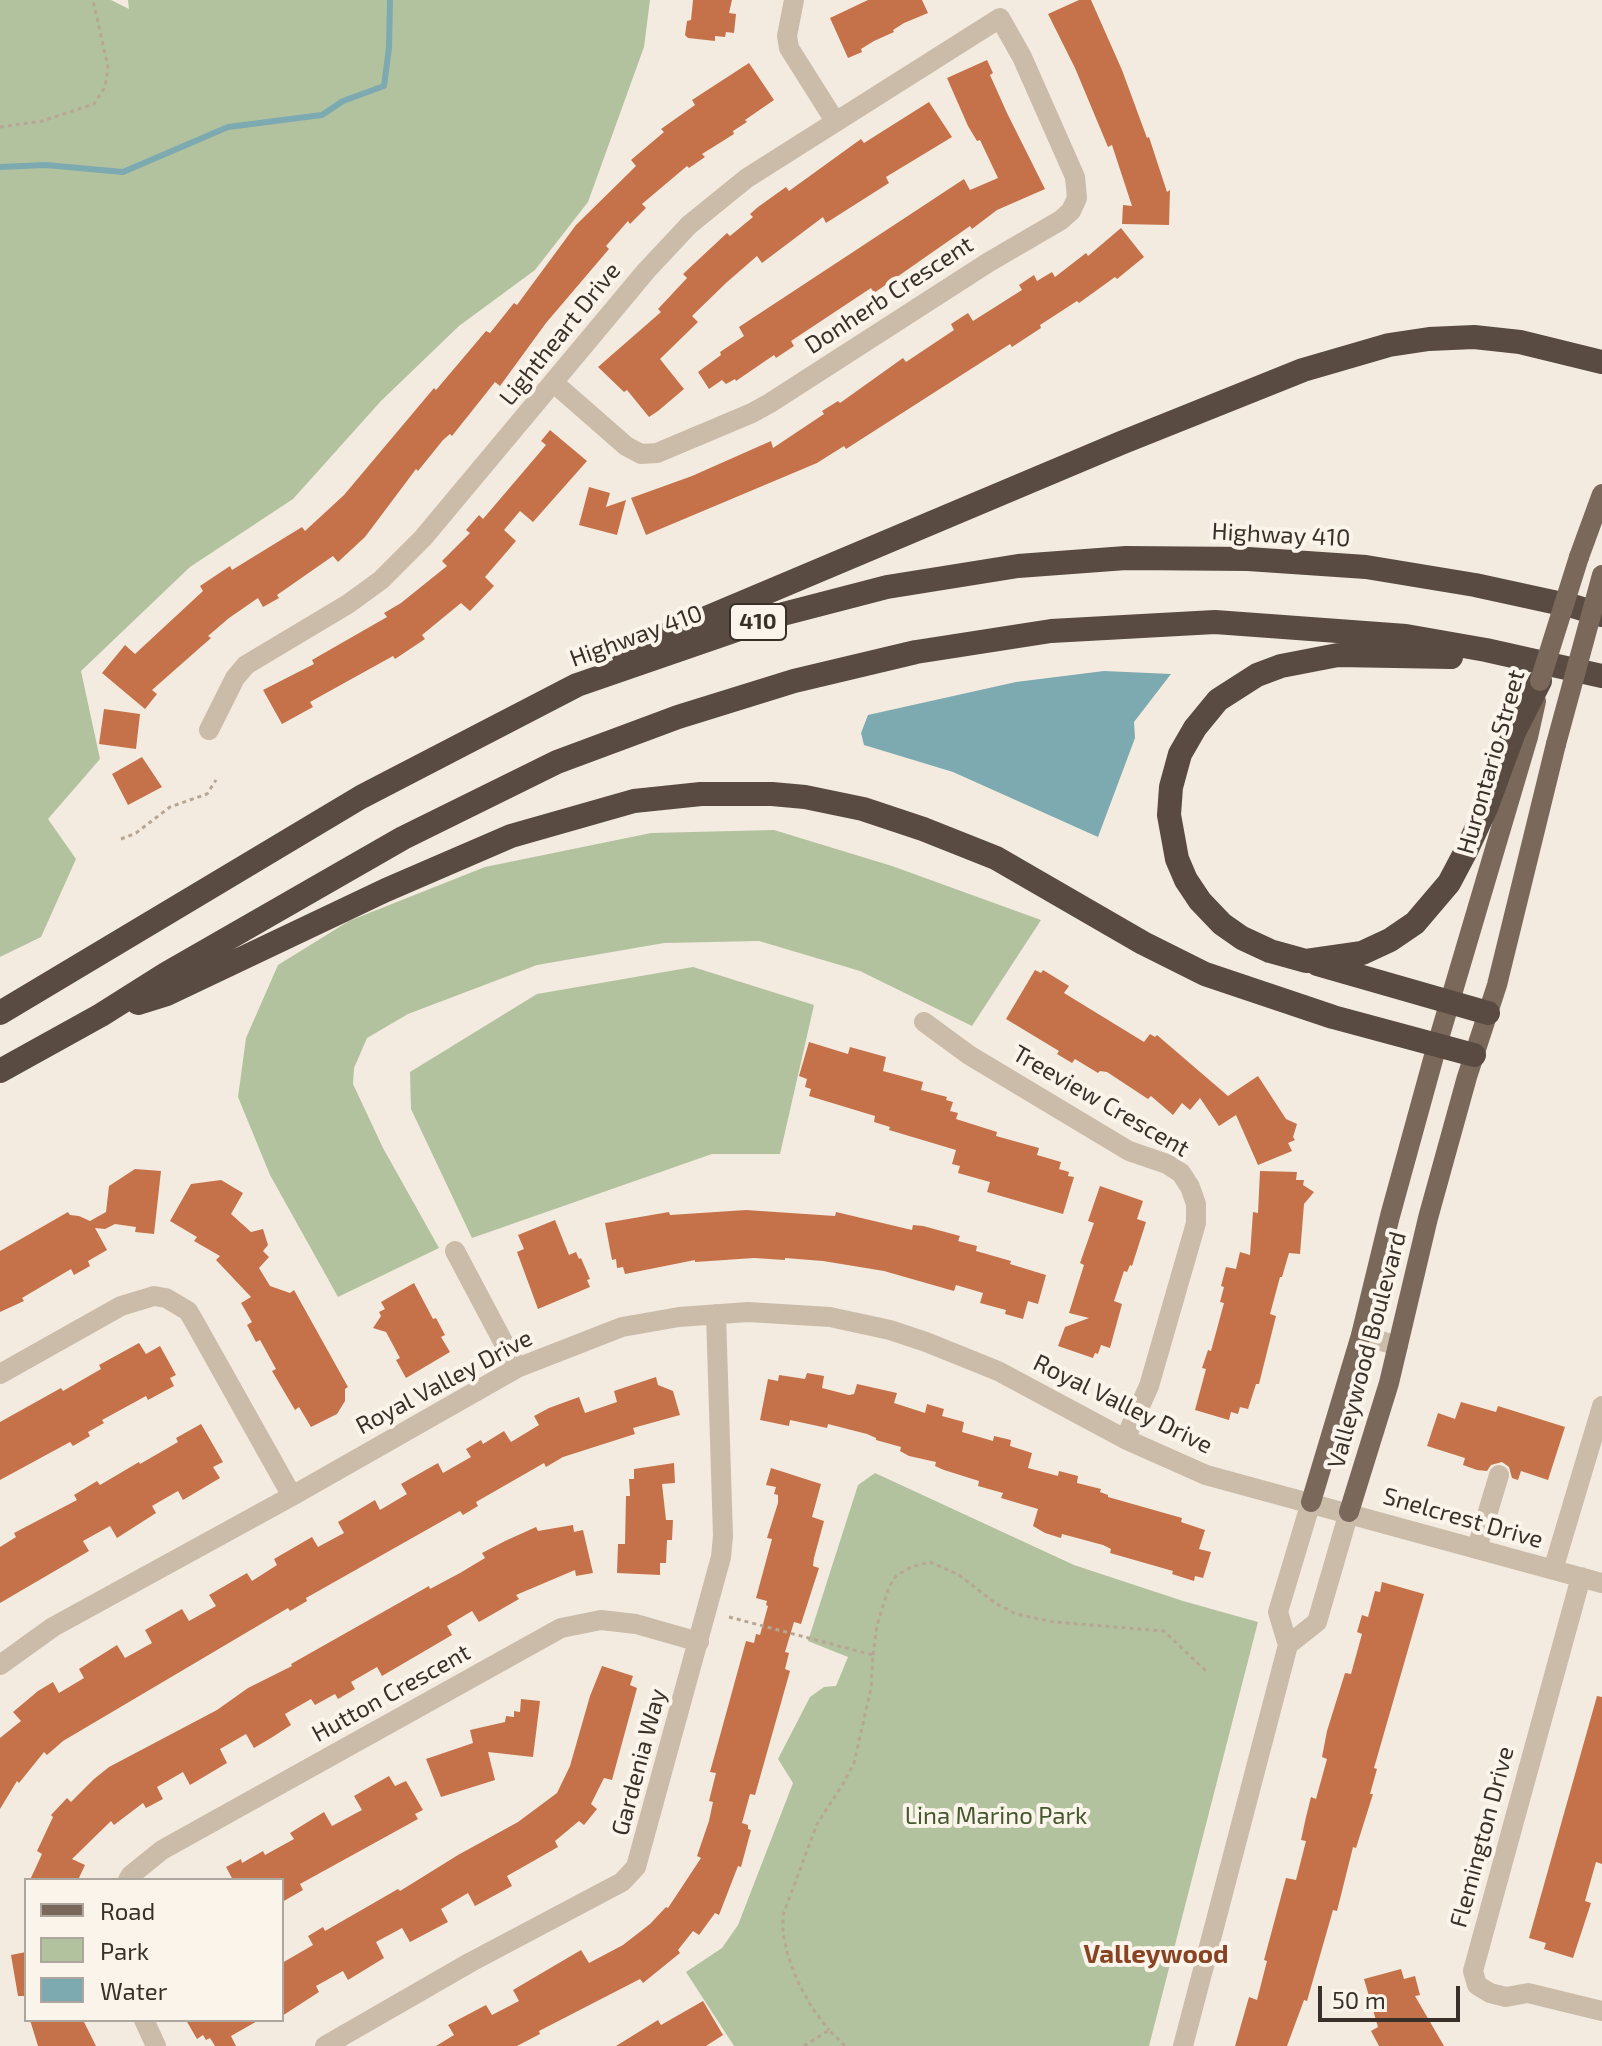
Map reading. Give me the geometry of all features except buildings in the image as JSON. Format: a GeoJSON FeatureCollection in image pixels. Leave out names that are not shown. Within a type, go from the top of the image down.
{"type":"FeatureCollection","features":[{"type":"Feature","properties":{"kind":"highway"},"geometry":{"type":"LineString","coordinates":[[577,685],[616,656],[1121,443],[1303,370],[1389,345],[1474,337],[1520,342],[1602,362]]}},
{"type":"Feature","properties":{"kind":"highway","name":"Highway 410"},"geometry":{"type":"LineString","coordinates":[[0,1013],[361,797],[577,685],[783,614],[887,587],[1018,566],[1111,559],[1248,559],[1366,567],[1475,585],[1602,615]]}},
{"type":"Feature","properties":{"kind":"highway"},"geometry":{"type":"LineString","coordinates":[[0,1071],[403,838],[557,762],[678,717],[794,681],[916,652],[1051,631],[1215,622],[1406,636],[1486,650],[1602,677]]}},
{"type":"Feature","properties":{"kind":"highway"},"geometry":{"type":"LineString","coordinates":[[1488,1013],[1256,945],[1222,924],[1200,901],[1177,859],[1169,815],[1171,787],[1180,754],[1195,728],[1218,700],[1257,675],[1281,666],[1338,655],[1468,658],[1561,675],[1602,677]]}},
{"type":"Feature","properties":{"kind":"highway"},"geometry":{"type":"LineString","coordinates":[[1306,961],[1362,953],[1390,940],[1415,923],[1449,883],[1521,734],[1540,681]]}},
{"type":"Feature","properties":{"kind":"highway"},"geometry":{"type":"LineString","coordinates":[[101,1015],[167,994],[386,890],[511,836],[634,801],[701,794],[772,794],[805,797],[863,809],[923,829],[996,858],[1143,943],[1205,974],[1333,1017],[1474,1055]]}},
{"type":"Feature","properties":{"kind":"main road","name":"Hurontario Street"},"geometry":{"type":"LineString","coordinates":[[1540,681],[1602,494]]}},
{"type":"Feature","properties":{"kind":"main road"},"geometry":{"type":"LineString","coordinates":[[1474,1055],[1526,876],[1556,744],[1602,575]]}},
{"type":"Feature","properties":{"kind":"main road","name":"Hurontario Street"},"geometry":{"type":"LineString","coordinates":[[1437,1045],[1521,734]]}},
{"type":"Feature","properties":{"kind":"main road","name":"Valleywood Boulevard"},"geometry":{"type":"LineString","coordinates":[[1311,1502],[1361,1335],[1437,1045]]}},
{"type":"Feature","properties":{"kind":"main road","name":"Valleywood Boulevard"},"geometry":{"type":"LineString","coordinates":[[1349,1512],[1398,1346],[1428,1218],[1474,1055]]}},
{"type":"Feature","properties":{"kind":"street"},"geometry":{"type":"LineString","coordinates":[[794,0],[787,36],[789,48],[835,121]]}},
{"type":"Feature","properties":{"kind":"street","name":"Lightheart Drive"},"geometry":{"type":"LineString","coordinates":[[209,730],[235,678],[246,665],[348,604],[381,580],[423,538],[646,271],[689,225],[747,178],[1000,18]]}},
{"type":"Feature","properties":{"kind":"street","name":"Donherb Crescent"},"geometry":{"type":"LineString","coordinates":[[554,383],[626,446],[641,454],[657,453],[770,403],[989,262],[1061,220],[1071,211],[1077,198],[1075,177],[1022,57],[1000,18]]}},
{"type":"Feature","properties":{"kind":"street","name":"Treeview Crescent"},"geometry":{"type":"LineString","coordinates":[[924,1022],[969,1055],[1129,1151],[1167,1164],[1181,1173],[1190,1187],[1196,1204],[1196,1223],[1149,1386],[1125,1439]]}},
{"type":"Feature","properties":{"kind":"street"},"geometry":{"type":"LineString","coordinates":[[455,1251],[517,1368]]}},
{"type":"Feature","properties":{"kind":"street"},"geometry":{"type":"LineString","coordinates":[[0,1374],[132,1301],[154,1296],[166,1298],[188,1311],[292,1496]]}},
{"type":"Feature","properties":{"kind":"street","name":"Royal Valley Drive"},"geometry":{"type":"LineString","coordinates":[[0,1665],[53,1627],[517,1368],[622,1327],[679,1317],[748,1312],[809,1315],[902,1334],[998,1371],[1125,1439],[1206,1475],[1311,1502]]}},
{"type":"Feature","properties":{"kind":"street","name":"Gardenia Way"},"geometry":{"type":"LineString","coordinates":[[325,2046],[631,1876],[644,1846],[721,1557],[723,1536],[716,1314]]}},
{"type":"Feature","properties":{"kind":"street"},"geometry":{"type":"LineString","coordinates":[[1361,1335],[1398,1346]]}},
{"type":"Feature","properties":{"kind":"street"},"geometry":{"type":"LineString","coordinates":[[1553,1570],[1602,1406]]}},
{"type":"Feature","properties":{"kind":"street"},"geometry":{"type":"LineString","coordinates":[[1477,1548],[1499,1475]]}},
{"type":"Feature","properties":{"kind":"street","name":"Snelcrest Drive"},"geometry":{"type":"LineString","coordinates":[[1311,1502],[1602,1583]]}},
{"type":"Feature","properties":{"kind":"street","name":"Valleywood Boulevard"},"geometry":{"type":"LineString","coordinates":[[1183,2046],[1288,1645],[1278,1612],[1311,1502]]}},
{"type":"Feature","properties":{"kind":"street","name":"Valleywood Boulevard"},"geometry":{"type":"LineString","coordinates":[[1288,1645],[1317,1622],[1349,1512]]}},
{"type":"Feature","properties":{"kind":"street","name":"Flemington Drive"},"geometry":{"type":"LineString","coordinates":[[1581,1577],[1473,1971],[1477,1985],[1490,1993],[1506,1997],[1528,1993],[1602,2011]]}},
{"type":"Feature","properties":{"kind":"street","name":"Hutton Crescent"},"geometry":{"type":"LineString","coordinates":[[129,1878],[162,1850],[561,1628],[601,1620],[636,1624],[699,1642]]}},
{"type":"Feature","properties":{"kind":"street"},"geometry":{"type":"LineString","coordinates":[[145,2022],[156,2046]]}},
{"type":"Feature","properties":{"kind":"path"},"geometry":{"type":"LineString","coordinates":[[0,127],[42,121],[94,104],[105,87],[108,67],[93,0]]}},
{"type":"Feature","properties":{"kind":"path"},"geometry":{"type":"LineString","coordinates":[[121,839],[136,833],[170,807],[207,794],[216,780]]}},
{"type":"Feature","properties":{"kind":"path"},"geometry":{"type":"LineString","coordinates":[[845,2046],[812,2008],[797,1980],[788,1956],[783,1915],[817,1824],[854,1763],[871,1688],[877,1625],[889,1587],[896,1576],[911,1567],[930,1562],[959,1575],[995,1603],[1016,1614],[1054,1622],[1164,1631],[1206,1671]]}},
{"type":"Feature","properties":{"kind":"path"},"geometry":{"type":"LineString","coordinates":[[729,1617],[873,1655]]}},
{"type":"Feature","properties":{"kind":"path"},"geometry":{"type":"LineString","coordinates":[[804,2046],[829,2030]]}},
{"type":"Feature","properties":{"kind":"green space"},"geometry":{"type":"Polygon","coordinates":[[[0,0],[111,0],[129,9],[128,0],[650,0],[644,47],[588,202],[535,270],[459,326],[381,401],[293,499],[190,567],[81,671],[100,759],[48,819],[76,859],[41,937],[0,957],[0,0]]]}},
{"type":"Feature","properties":{"kind":"green space"},"geometry":{"type":"Polygon","coordinates":[[[774,830],[892,866],[1041,920],[972,1026],[860,971],[759,941],[664,943],[537,965],[408,1014],[367,1038],[354,1068],[353,1084],[383,1148],[439,1248],[338,1297],[270,1175],[238,1097],[246,1038],[278,965],[349,921],[485,867],[651,833],[774,830]]]}},
{"type":"Feature","properties":{"kind":"green space"},"geometry":{"type":"Polygon","coordinates":[[[693,967],[814,1005],[780,1154],[712,1154],[472,1238],[411,1109],[410,1072],[537,994],[693,967]]]}},
{"type":"Feature","properties":{"kind":"green space","name":"Lina Marino Park"},"geometry":{"type":"Polygon","coordinates":[[[875,1473],[1074,1565],[1258,1622],[1149,2046],[734,2046],[686,1972],[722,1948],[738,1925],[793,1783],[778,1759],[810,1697],[824,1687],[836,1686],[848,1657],[808,1641],[858,1485],[875,1473]]]}},
{"type":"Feature","properties":{"kind":"water"},"geometry":{"type":"Polygon","coordinates":[[[1104,671],[1171,674],[1134,722],[1135,738],[1098,837],[953,772],[864,745],[861,733],[868,715],[1016,682],[1104,671]]]}},
{"type":"Feature","properties":{"kind":"waterway"},"geometry":{"type":"LineString","coordinates":[[0,167],[46,165],[123,172],[228,127],[322,115],[343,101],[384,86],[390,0]]}},
{"type":"Feature","properties":{"kind":"district","name":"Valleywood"},"geometry":{"type":"Point","coordinates":[1156,1954]}}]}
